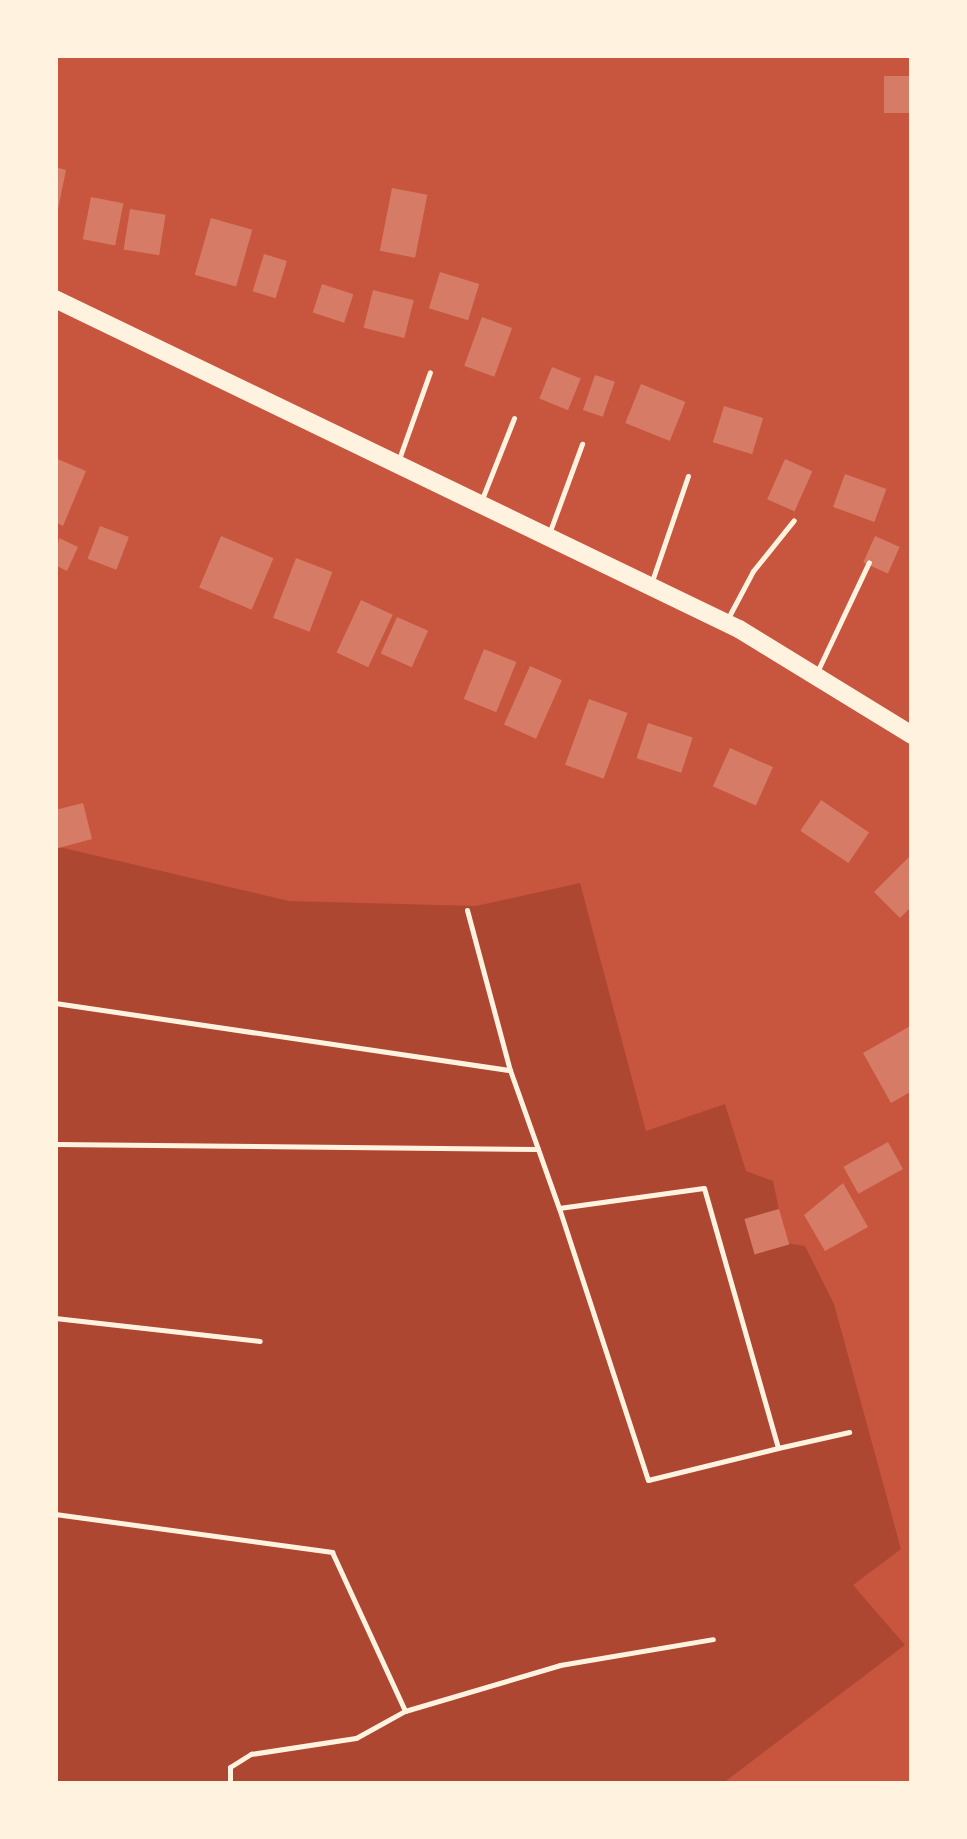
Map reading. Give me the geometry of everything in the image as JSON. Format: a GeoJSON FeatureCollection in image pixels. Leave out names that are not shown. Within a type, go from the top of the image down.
{"type":"FeatureCollection","features":[{"type":"Feature","properties":{"kind":"main road"},"geometry":{"type":"LineString","coordinates":[[55,299],[725,622],[816,672],[912,735]]}},
{"type":"Feature","properties":{"kind":"lane"},"geometry":{"type":"LineString","coordinates":[[398,462],[430,372]]}},
{"type":"Feature","properties":{"kind":"lane"},"geometry":{"type":"LineString","coordinates":[[480,503],[514,418]]}},
{"type":"Feature","properties":{"kind":"lane"},"geometry":{"type":"LineString","coordinates":[[548,536],[582,444]]}},
{"type":"Feature","properties":{"kind":"lane"},"geometry":{"type":"LineString","coordinates":[[650,586],[688,476]]}},
{"type":"Feature","properties":{"kind":"lane"},"geometry":{"type":"LineString","coordinates":[[725,622],[753,571],[794,520]]}},
{"type":"Feature","properties":{"kind":"lane"},"geometry":{"type":"LineString","coordinates":[[816,672],[870,562]]}},
{"type":"Feature","properties":{"kind":"lane"},"geometry":{"type":"LineString","coordinates":[[467,910],[510,1070],[648,1480],[849,1432]]}},
{"type":"Feature","properties":{"kind":"lane"},"geometry":{"type":"LineString","coordinates":[[55,1003],[510,1070]]}},
{"type":"Feature","properties":{"kind":"lane"},"geometry":{"type":"LineString","coordinates":[[55,1144],[538,1149]]}},
{"type":"Feature","properties":{"kind":"lane"},"geometry":{"type":"LineString","coordinates":[[558,1208],[704,1188],[778,1448]]}},
{"type":"Feature","properties":{"kind":"lane"},"geometry":{"type":"LineString","coordinates":[[55,1318],[260,1341]]}},
{"type":"Feature","properties":{"kind":"lane"},"geometry":{"type":"LineString","coordinates":[[55,1514],[332,1552],[405,1712]]}},
{"type":"Feature","properties":{"kind":"lane"},"geometry":{"type":"LineString","coordinates":[[230,1784],[230,1768],[252,1754],[356,1738],[405,1712],[560,1665],[713,1639]]}},
{"type":"Feature","properties":{"kind":"shaded area"},"geometry":{"type":"Polygon","coordinates":[[[55,846],[289,901],[476,906],[580,883],[646,1131],[725,1104],[746,1171],[773,1181],[786,1243],[805,1246],[834,1304],[901,1549],[853,1585],[905,1645],[722,1784],[55,1784],[55,846]]]}},
{"type":"Feature","properties":{"kind":"building"},"geometry":{"type":"Polygon","coordinates":[[[884,76],[912,76],[912,113],[884,113],[884,76]]]}},
{"type":"Feature","properties":{"kind":"building"},"geometry":{"type":"Polygon","coordinates":[[[55,167],[66,170],[57,214],[55,214],[55,167]]]}},
{"type":"Feature","properties":{"kind":"building"},"geometry":{"type":"Polygon","coordinates":[[[392,188],[427,195],[415,258],[380,251],[392,188]]]}},
{"type":"Feature","properties":{"kind":"building"},"geometry":{"type":"Polygon","coordinates":[[[91,197],[123,203],[115,246],[83,239],[91,197]]]}},
{"type":"Feature","properties":{"kind":"building"},"geometry":{"type":"Polygon","coordinates":[[[130,209],[166,215],[159,255],[124,249],[130,209]]]}},
{"type":"Feature","properties":{"kind":"building"},"geometry":{"type":"Polygon","coordinates":[[[211,218],[252,230],[236,287],[195,275],[211,218]]]}},
{"type":"Feature","properties":{"kind":"building"},"geometry":{"type":"Polygon","coordinates":[[[264,254],[287,261],[276,298],[253,291],[264,254]]]}},
{"type":"Feature","properties":{"kind":"building"},"geometry":{"type":"Polygon","coordinates":[[[440,272],[479,284],[468,320],[429,308],[440,272]]]}},
{"type":"Feature","properties":{"kind":"building"},"geometry":{"type":"Polygon","coordinates":[[[322,284],[353,294],[344,323],[313,313],[322,284]]]}},
{"type":"Feature","properties":{"kind":"building"},"geometry":{"type":"Polygon","coordinates":[[[373,290],[414,300],[404,338],[364,328],[373,290]]]}},
{"type":"Feature","properties":{"kind":"building"},"geometry":{"type":"Polygon","coordinates":[[[482,317],[512,328],[494,377],[464,366],[482,317]]]}},
{"type":"Feature","properties":{"kind":"building"},"geometry":{"type":"Polygon","coordinates":[[[552,367],[581,379],[568,410],[539,399],[552,367]]]}},
{"type":"Feature","properties":{"kind":"building"},"geometry":{"type":"Polygon","coordinates":[[[595,375],[615,382],[603,417],[583,410],[595,375]]]}},
{"type":"Feature","properties":{"kind":"building"},"geometry":{"type":"Polygon","coordinates":[[[641,384],[686,402],[670,441],[625,423],[641,384]]]}},
{"type":"Feature","properties":{"kind":"building"},"geometry":{"type":"Polygon","coordinates":[[[724,406],[763,418],[752,454],[713,442],[724,406]]]}},
{"type":"Feature","properties":{"kind":"building"},"geometry":{"type":"Polygon","coordinates":[[[55,458],[86,471],[63,526],[55,522],[55,458]]]}},
{"type":"Feature","properties":{"kind":"building"},"geometry":{"type":"Polygon","coordinates":[[[785,459],[812,471],[795,511],[767,499],[785,459]]]}},
{"type":"Feature","properties":{"kind":"building"},"geometry":{"type":"Polygon","coordinates":[[[845,474],[886,489],[874,522],[833,507],[845,474]]]}},
{"type":"Feature","properties":{"kind":"building"},"geometry":{"type":"Polygon","coordinates":[[[100,526],[129,537],[116,570],[87,559],[100,526]]]}},
{"type":"Feature","properties":{"kind":"building"},"geometry":{"type":"Polygon","coordinates":[[[221,536],[273,558],[252,610],[199,588],[221,536]]]}},
{"type":"Feature","properties":{"kind":"building"},"geometry":{"type":"Polygon","coordinates":[[[875,536],[900,547],[888,573],[863,562],[875,536]]]}},
{"type":"Feature","properties":{"kind":"building"},"geometry":{"type":"Polygon","coordinates":[[[59,538],[78,547],[67,571],[55,565],[59,538]]]}},
{"type":"Feature","properties":{"kind":"building"},"geometry":{"type":"Polygon","coordinates":[[[296,558],[332,572],[309,632],[273,618],[296,558]]]}},
{"type":"Feature","properties":{"kind":"building"},"geometry":{"type":"Polygon","coordinates":[[[361,600],[393,615],[368,667],[336,653],[361,600]]]}},
{"type":"Feature","properties":{"kind":"building"},"geometry":{"type":"Polygon","coordinates":[[[397,617],[428,631],[412,667],[381,654],[397,617]]]}},
{"type":"Feature","properties":{"kind":"building"},"geometry":{"type":"Polygon","coordinates":[[[484,649],[516,662],[496,712],[464,699],[484,649]]]}},
{"type":"Feature","properties":{"kind":"building"},"geometry":{"type":"Polygon","coordinates":[[[530,666],[562,680],[536,739],[504,724],[530,666]]]}},
{"type":"Feature","properties":{"kind":"building"},"geometry":{"type":"Polygon","coordinates":[[[589,699],[628,713],[604,779],[565,765],[589,699]]]}},
{"type":"Feature","properties":{"kind":"building"},"geometry":{"type":"Polygon","coordinates":[[[648,723],[693,738],[681,773],[637,758],[648,723]]]}},
{"type":"Feature","properties":{"kind":"building"},"geometry":{"type":"Polygon","coordinates":[[[730,748],[773,767],[756,805],[713,786],[730,748]]]}},
{"type":"Feature","properties":{"kind":"building"},"geometry":{"type":"Polygon","coordinates":[[[821,800],[869,832],[848,863],[800,831],[821,800]]]}},
{"type":"Feature","properties":{"kind":"building"},"geometry":{"type":"Polygon","coordinates":[[[83,803],[92,839],[55,849],[55,810],[83,803]]]}},
{"type":"Feature","properties":{"kind":"building"},"geometry":{"type":"Polygon","coordinates":[[[912,854],[912,906],[900,918],[874,892],[912,854]]]}},
{"type":"Feature","properties":{"kind":"building"},"geometry":{"type":"Polygon","coordinates":[[[912,1025],[912,1091],[891,1103],[863,1053],[912,1025]]]}},
{"type":"Feature","properties":{"kind":"building"},"geometry":{"type":"Polygon","coordinates":[[[888,1142],[903,1169],[858,1194],[843,1167],[888,1142]]]}},
{"type":"Feature","properties":{"kind":"building"},"geometry":{"type":"Polygon","coordinates":[[[843,1183],[868,1227],[825,1251],[804,1215],[843,1183]]]}},
{"type":"Feature","properties":{"kind":"building"},"geometry":{"type":"Polygon","coordinates":[[[779,1209],[789,1245],[755,1254],[744,1219],[779,1209]]]}}]}
